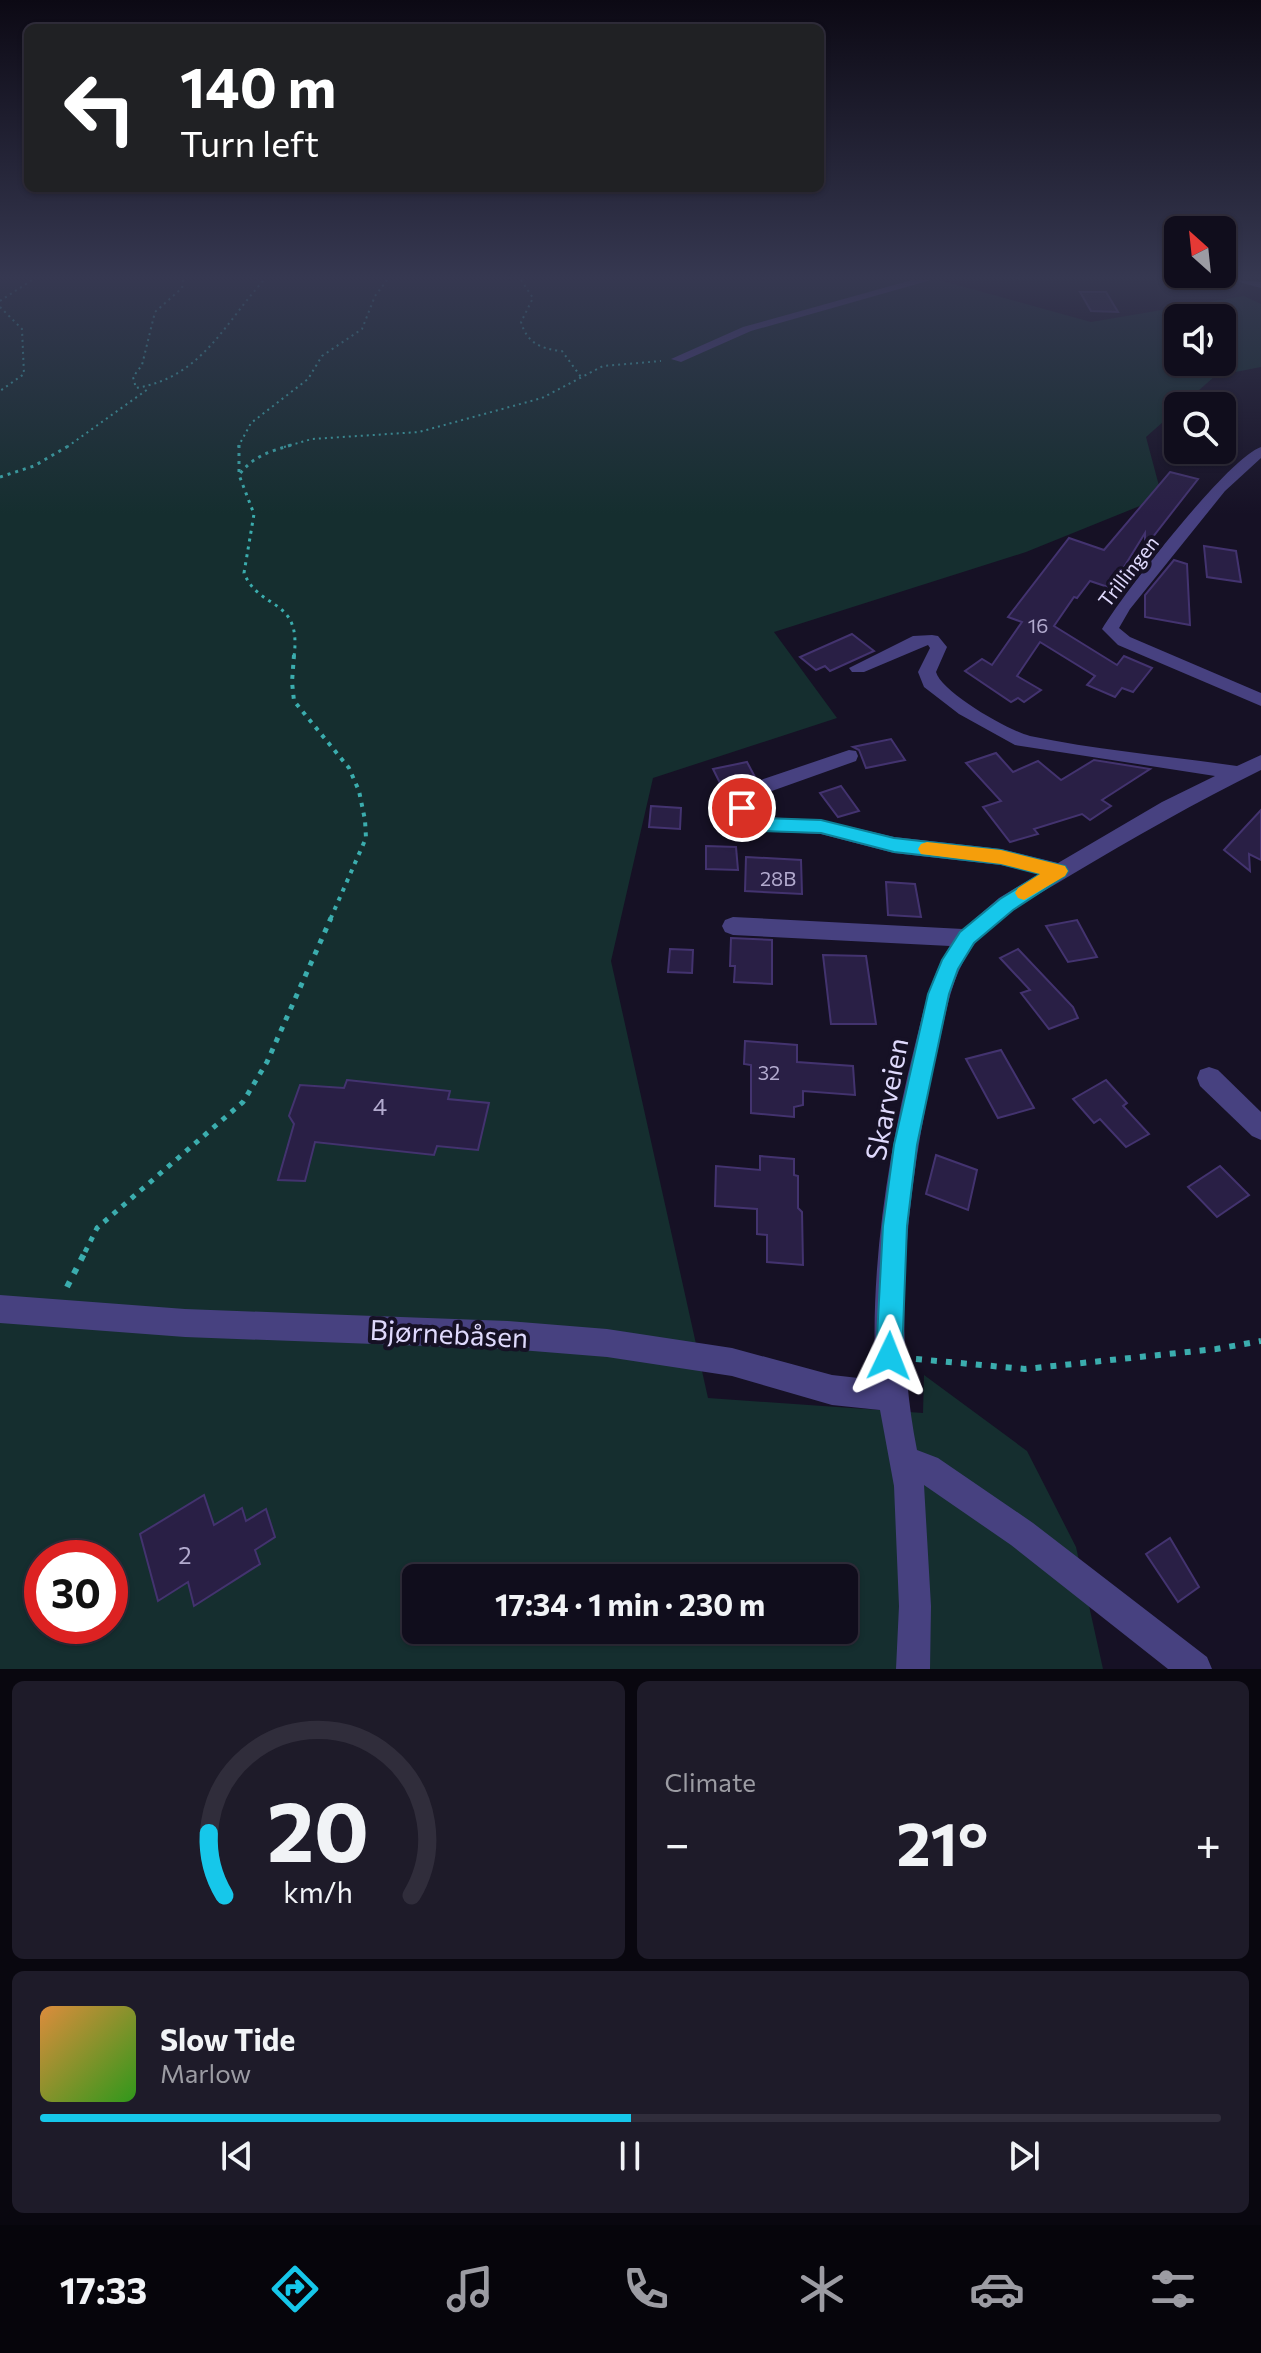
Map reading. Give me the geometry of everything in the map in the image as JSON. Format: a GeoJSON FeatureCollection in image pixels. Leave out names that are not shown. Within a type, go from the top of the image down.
{"type":"FeatureCollection","features":[{"type":"Feature","properties":{"kind":"street","name":"Trillingen"},"geometry":{"type":"LineString","coordinates":[[1261,451],[1220,488],[1123,607],[1110,629],[1124,641],[1261,700]]}},
{"type":"Feature","properties":{"kind":"street"},"geometry":{"type":"LineString","coordinates":[[858,668],[919,640],[932,640],[939,647],[927,672],[930,683],[965,710],[1022,741],[1253,768]]}},
{"type":"Feature","properties":{"kind":"street"},"geometry":{"type":"LineString","coordinates":[[849,756],[762,787],[743,802],[745,815],[759,824],[821,827],[882,843],[1001,857],[1059,871]]}},
{"type":"Feature","properties":{"kind":"street","name":"Skarveien"},"geometry":{"type":"LineString","coordinates":[[913,1669],[915,1606],[909,1486],[892,1397],[889,1356],[895,1226],[906,1145],[939,994],[949,966],[967,938],[1006,904],[1169,807],[1253,768]]}},
{"type":"Feature","properties":{"kind":"street"},"geometry":{"type":"LineString","coordinates":[[733,926],[967,938]]}},
{"type":"Feature","properties":{"kind":"street"},"geometry":{"type":"LineString","coordinates":[[1209,1078],[1261,1128]]}},
{"type":"Feature","properties":{"kind":"street","name":"Bjørnebåsen"},"geometry":{"type":"LineString","coordinates":[[0,1309],[185,1323],[508,1335],[593,1342],[732,1362],[832,1390],[892,1397]]}},
{"type":"Feature","properties":{"kind":"street"},"geometry":{"type":"LineString","coordinates":[[905,1460],[927,1469],[1022,1534],[1195,1669]]}},
{"type":"Feature","properties":{"kind":"path"},"geometry":{"type":"LineString","coordinates":[[0,391],[24,374],[23,358]]}},
{"type":"Feature","properties":{"kind":"path"},"geometry":{"type":"LineString","coordinates":[[144,358],[133,377],[136,388],[166,383],[190,370],[201,358]]}},
{"type":"Feature","properties":{"kind":"path"},"geometry":{"type":"LineString","coordinates":[[53,1314],[97,1228],[243,1102],[267,1062],[366,838],[365,810],[351,766],[296,707],[293,689],[296,633],[292,621],[278,605],[247,582],[243,572],[254,515],[252,504],[240,485],[237,449],[251,423],[308,379],[321,358]]}},
{"type":"Feature","properties":{"kind":"path"},"geometry":{"type":"LineString","coordinates":[[567,358],[581,377]]}},
{"type":"Feature","properties":{"kind":"path"},"geometry":{"type":"LineString","coordinates":[[239,475],[248,463],[262,454],[312,439],[430,429],[542,398],[603,366],[677,359]]}},
{"type":"Feature","properties":{"kind":"path"},"geometry":{"type":"LineString","coordinates":[[0,477],[25,471],[123,413],[150,388]]}},
{"type":"Feature","properties":{"kind":"path"},"geometry":{"type":"LineString","coordinates":[[889,1356],[1025,1369],[1216,1349],[1261,1341]]}},
{"type":"Feature","properties":{"kind":"green space"},"geometry":{"type":"Polygon","coordinates":[[[0,358],[1164,358],[1164,376],[1215,376],[1197,392],[1164,392],[1164,421],[1146,437],[1162,497],[1026,552],[774,632],[837,718],[653,778],[611,961],[708,1398],[923,1413],[924,1375],[1027,1451],[1076,1547],[1103,1669],[0,1669],[0,358]]]}},
{"type":"Feature","properties":{"kind":"green space"},"geometry":{"type":"Polygon","coordinates":[[[1236,358],[1261,358],[1261,367],[1236,372],[1236,358]]]}},
{"type":"Feature","properties":{"kind":"building"},"geometry":{"type":"Polygon","coordinates":[[[1170,472],[1198,479],[1145,547],[1145,533],[1111,588],[1090,581],[1077,598],[1074,597],[1054,626],[1117,665],[1124,656],[1152,668],[1133,692],[1122,688],[1115,697],[1087,685],[1095,676],[1040,642],[1017,676],[1041,690],[1024,702],[1018,698],[1011,702],[965,671],[982,659],[992,665],[1022,622],[1008,617],[1069,538],[1104,550],[1170,472]]]}},
{"type":"Feature","properties":{"kind":"building"},"geometry":{"type":"Polygon","coordinates":[[[1204,546],[1236,551],[1241,582],[1207,577],[1204,546]]]}},
{"type":"Feature","properties":{"kind":"building"},"geometry":{"type":"Polygon","coordinates":[[[1174,560],[1187,564],[1190,625],[1145,617],[1145,595],[1174,560]]]}},
{"type":"Feature","properties":{"kind":"building"},"geometry":{"type":"Polygon","coordinates":[[[852,634],[874,651],[830,671],[825,666],[816,670],[800,657],[852,634]]]}},
{"type":"Feature","properties":{"kind":"building"},"geometry":{"type":"Polygon","coordinates":[[[891,739],[905,760],[866,768],[859,750],[853,747],[891,739]]]}},
{"type":"Feature","properties":{"kind":"building"},"geometry":{"type":"Polygon","coordinates":[[[996,753],[1013,772],[1038,761],[1061,780],[1094,760],[1150,769],[1102,800],[1111,806],[1090,820],[1082,814],[1034,829],[1038,834],[1010,842],[983,807],[1001,801],[966,763],[996,753]]]}},
{"type":"Feature","properties":{"kind":"building"},"geometry":{"type":"Polygon","coordinates":[[[747,762],[756,779],[746,786],[724,791],[713,769],[747,762]]]}},
{"type":"Feature","properties":{"kind":"building"},"geometry":{"type":"Polygon","coordinates":[[[841,786],[859,811],[838,817],[820,793],[841,786]]]}},
{"type":"Feature","properties":{"kind":"building"},"geometry":{"type":"Polygon","coordinates":[[[651,806],[681,808],[680,829],[649,827],[651,806]]]}},
{"type":"Feature","properties":{"kind":"building"},"geometry":{"type":"Polygon","coordinates":[[[1261,810],[1261,860],[1249,854],[1250,871],[1224,850],[1261,810]]]}},
{"type":"Feature","properties":{"kind":"building"},"geometry":{"type":"Polygon","coordinates":[[[706,846],[736,847],[738,870],[706,869],[706,846]]]}},
{"type":"Feature","properties":{"kind":"building"},"geometry":{"type":"Polygon","coordinates":[[[746,857],[801,860],[802,894],[745,891],[746,857]]]}},
{"type":"Feature","properties":{"kind":"building"},"geometry":{"type":"Polygon","coordinates":[[[886,882],[915,884],[921,917],[888,915],[886,882]]]}},
{"type":"Feature","properties":{"kind":"building"},"geometry":{"type":"Polygon","coordinates":[[[1077,920],[1097,957],[1068,962],[1046,926],[1077,920]]]}},
{"type":"Feature","properties":{"kind":"building"},"geometry":{"type":"Polygon","coordinates":[[[731,938],[772,940],[772,984],[734,982],[735,966],[730,966],[731,938]]]}},
{"type":"Feature","properties":{"kind":"building"},"geometry":{"type":"Polygon","coordinates":[[[670,949],[693,950],[692,973],[668,972],[670,949]]]}},
{"type":"Feature","properties":{"kind":"building"},"geometry":{"type":"Polygon","coordinates":[[[1018,949],[1073,1007],[1078,1018],[1049,1029],[1021,993],[1030,990],[1000,958],[1018,949]]]}},
{"type":"Feature","properties":{"kind":"building"},"geometry":{"type":"Polygon","coordinates":[[[823,955],[866,956],[876,1024],[831,1024],[823,955]]]}},
{"type":"Feature","properties":{"kind":"building"},"geometry":{"type":"Polygon","coordinates":[[[745,1041],[797,1045],[797,1062],[853,1066],[855,1095],[803,1091],[803,1105],[794,1107],[794,1117],[751,1113],[751,1065],[744,1064],[745,1041]]]}},
{"type":"Feature","properties":{"kind":"building"},"geometry":{"type":"Polygon","coordinates":[[[1001,1050],[1034,1108],[998,1118],[966,1059],[1001,1050]]]}},
{"type":"Feature","properties":{"kind":"building"},"geometry":{"type":"Polygon","coordinates":[[[347,1080],[450,1091],[448,1099],[489,1103],[478,1150],[437,1146],[434,1155],[315,1142],[305,1181],[278,1180],[294,1124],[289,1116],[300,1085],[344,1088],[347,1080]]]}},
{"type":"Feature","properties":{"kind":"building"},"geometry":{"type":"Polygon","coordinates":[[[1106,1080],[1127,1103],[1123,1106],[1149,1134],[1126,1147],[1100,1119],[1094,1123],[1073,1099],[1106,1080]]]}},
{"type":"Feature","properties":{"kind":"building"},"geometry":{"type":"Polygon","coordinates":[[[936,1155],[977,1170],[968,1210],[926,1194],[936,1155]]]}},
{"type":"Feature","properties":{"kind":"building"},"geometry":{"type":"Polygon","coordinates":[[[760,1156],[794,1159],[794,1175],[798,1176],[798,1208],[802,1212],[803,1265],[767,1262],[767,1235],[757,1234],[757,1209],[715,1206],[716,1166],[760,1170],[760,1156]]]}},
{"type":"Feature","properties":{"kind":"building"},"geometry":{"type":"Polygon","coordinates":[[[1220,1166],[1249,1195],[1217,1217],[1188,1187],[1220,1166]]]}},
{"type":"Feature","properties":{"kind":"building"},"geometry":{"type":"Polygon","coordinates":[[[204,1495],[214,1525],[242,1508],[246,1521],[266,1509],[275,1537],[255,1550],[260,1564],[194,1606],[188,1582],[158,1601],[140,1534],[204,1495]]]}},
{"type":"Feature","properties":{"kind":"building"},"geometry":{"type":"Polygon","coordinates":[[[1170,1538],[1199,1587],[1178,1602],[1146,1554],[1170,1538]]]}},
{"type":"Feature","properties":{"kind":"slow traffic"},"geometry":{"type":"LineString","coordinates":[[927,849],[1001,857],[1059,871],[1024,893]]}},
{"type":"Feature","properties":{"kind":"route"},"geometry":{"type":"LineString","coordinates":[[742,808],[750,820],[759,824],[821,827],[894,845],[1001,857],[1059,871],[1006,904],[967,938],[949,966],[939,994],[906,1145],[895,1226],[889,1356]]}}]}
